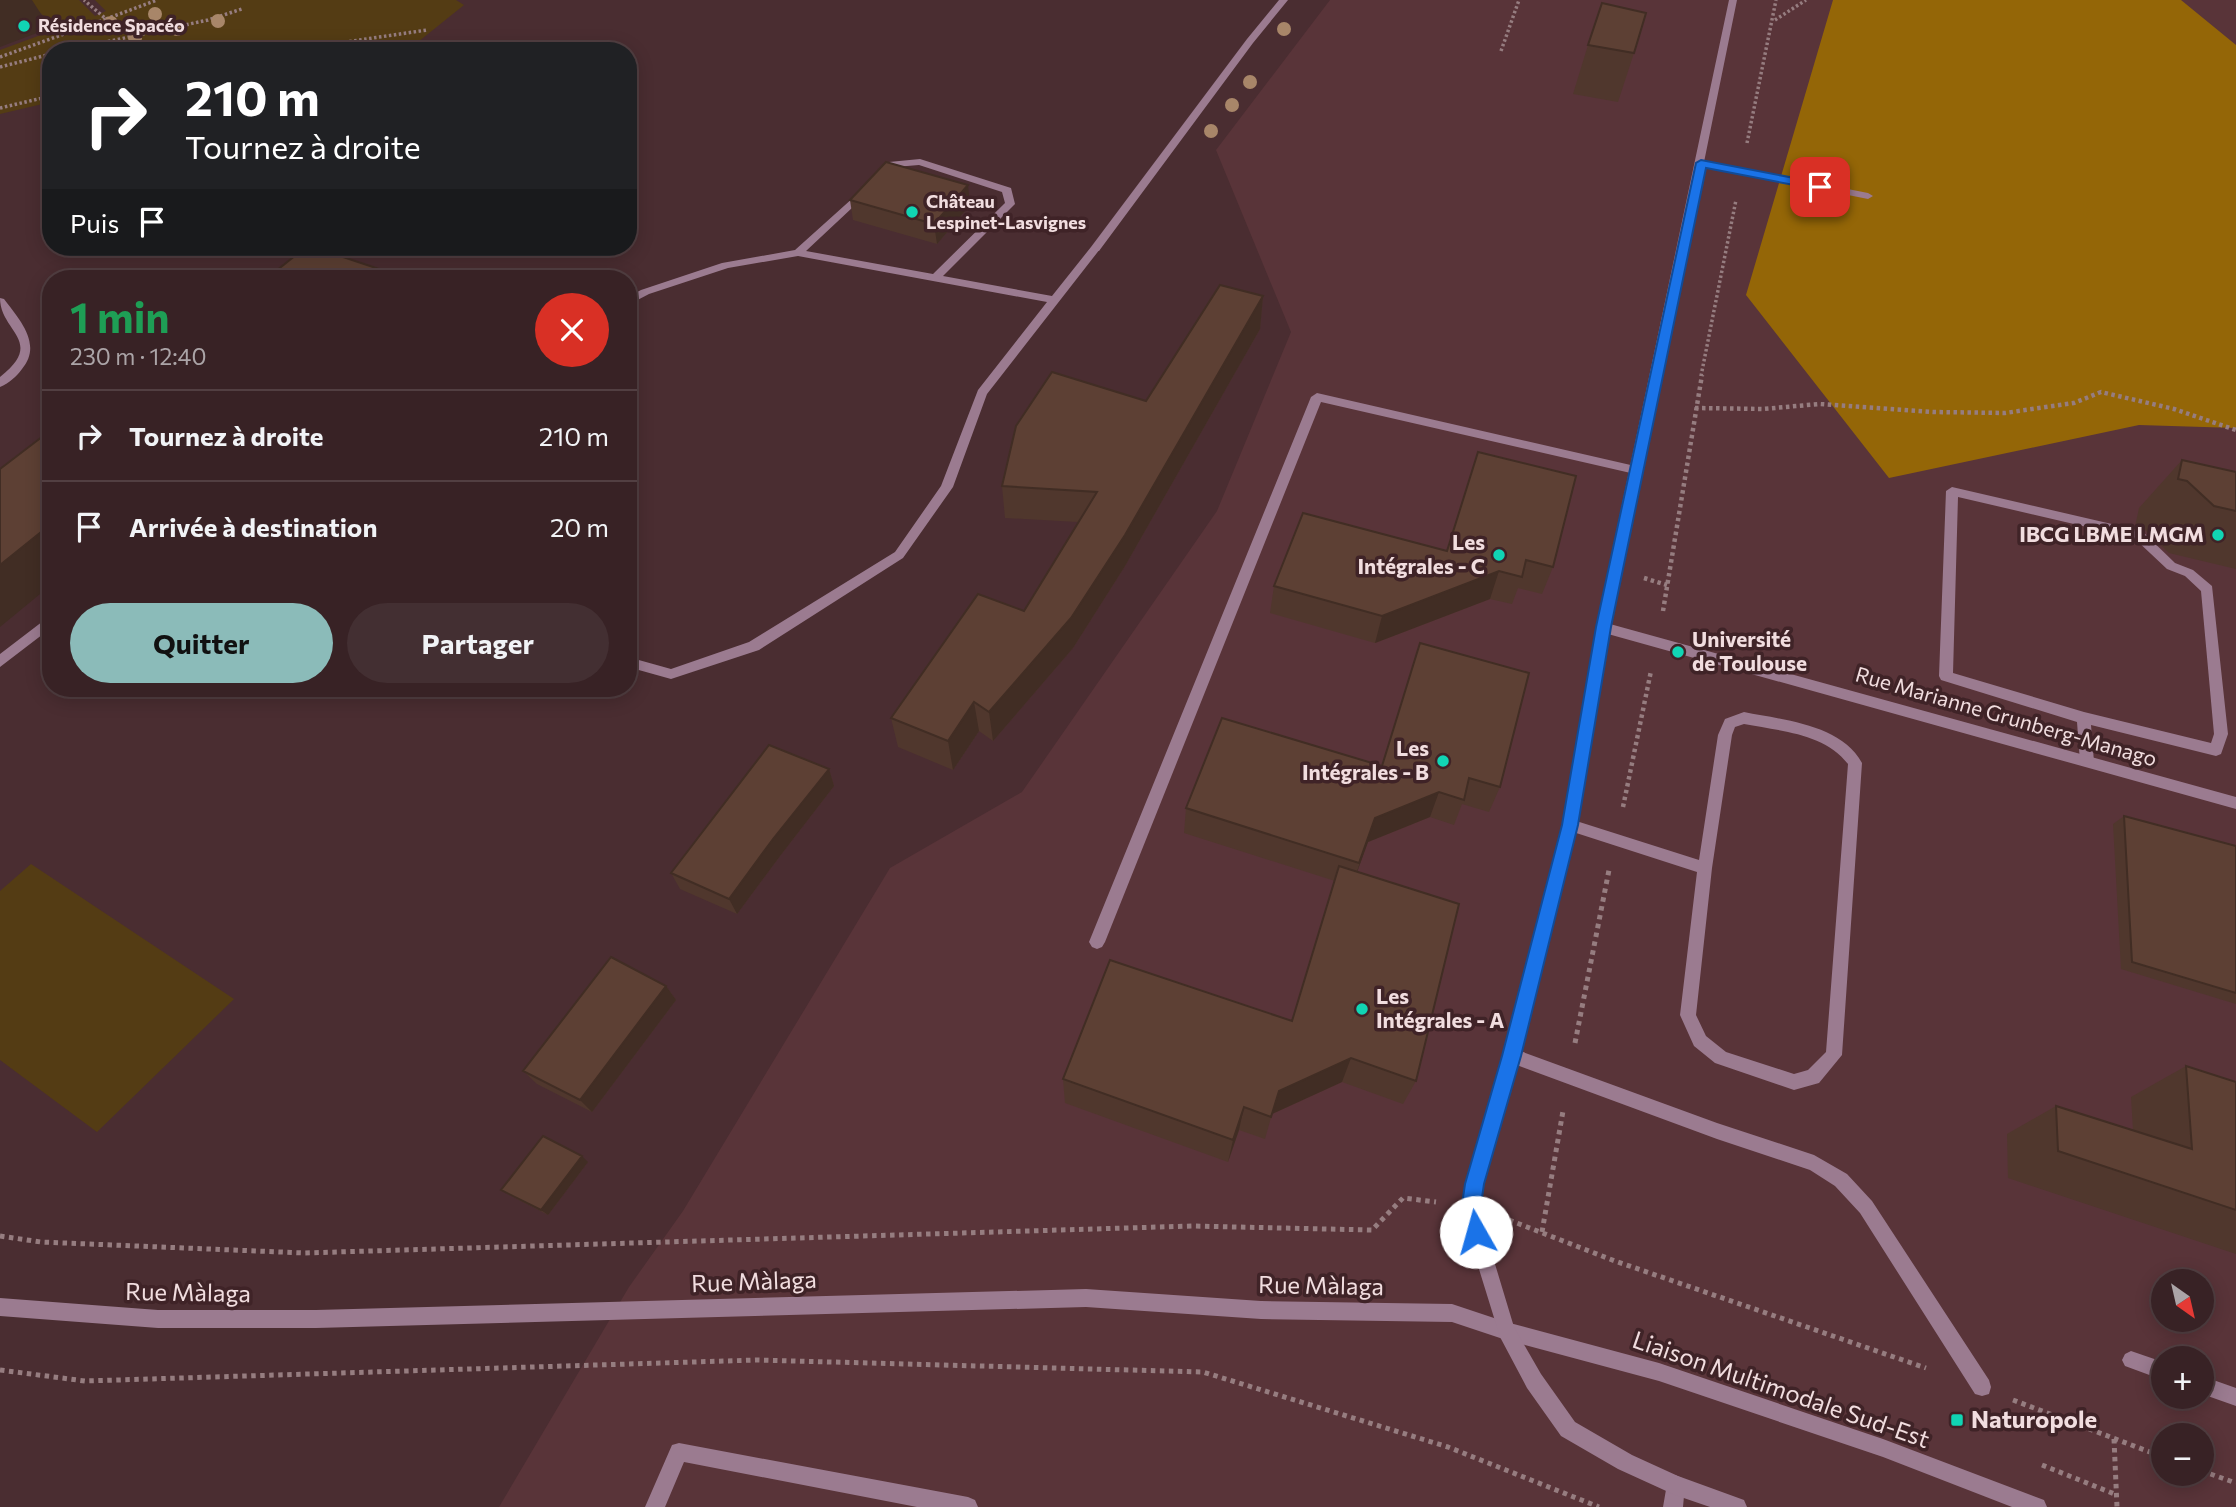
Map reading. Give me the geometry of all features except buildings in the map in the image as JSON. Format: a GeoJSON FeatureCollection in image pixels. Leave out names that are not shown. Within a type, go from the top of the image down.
{"type":"FeatureCollection","features":[{"type":"Feature","properties":{"kind":"street"},"geometry":{"type":"LineString","coordinates":[[637,665],[671,674],[754,646],[899,555],[947,487],[982,393],[1284,0]]}},
{"type":"Feature","properties":{"kind":"street"},"geometry":{"type":"LineString","coordinates":[[1733,0],[1603,627],[1570,825],[1470,1211],[1506,1331],[1534,1381],[1568,1429],[1625,1462],[1675,1485],[1737,1507]]}},
{"type":"Feature","properties":{"kind":"street"},"geometry":{"type":"LineString","coordinates":[[798,253],[892,164],[920,162],[1007,190],[1010,204],[935,278]]}},
{"type":"Feature","properties":{"kind":"street"},"geometry":{"type":"LineString","coordinates":[[1701,163],[1868,196]]}},
{"type":"Feature","properties":{"kind":"street"},"geometry":{"type":"LineString","coordinates":[[637,297],[726,265],[798,253],[1054,300]]}},
{"type":"Feature","properties":{"kind":"street"},"geometry":{"type":"LineString","coordinates":[[0,301],[26,337],[27,349],[16,370],[0,383]]}},
{"type":"Feature","properties":{"kind":"street"},"geometry":{"type":"LineString","coordinates":[[1097,942],[1317,397],[1635,470]]}},
{"type":"Feature","properties":{"kind":"street"},"geometry":{"type":"LineString","coordinates":[[1952,491],[2138,534],[2171,566],[2189,573],[2207,589],[2221,734],[2216,750],[2084,718],[1946,676],[1952,491]]}},
{"type":"Feature","properties":{"kind":"street"},"geometry":{"type":"LineString","coordinates":[[0,662],[42,627]]}},
{"type":"Feature","properties":{"kind":"street","name":"Rue Marianne Grunberg-Manago"},"geometry":{"type":"LineString","coordinates":[[1603,627],[2236,803]]}},
{"type":"Feature","properties":{"kind":"street"},"geometry":{"type":"LineString","coordinates":[[1744,718],[1829,738],[1848,751],[1855,763],[1834,1055],[1812,1077],[1794,1082],[1721,1058],[1700,1041],[1688,1015],[1705,868],[1730,723],[1744,718]]}},
{"type":"Feature","properties":{"kind":"street"},"geometry":{"type":"LineString","coordinates":[[2084,718],[2087,762]]}},
{"type":"Feature","properties":{"kind":"street"},"geometry":{"type":"LineString","coordinates":[[1570,825],[1705,868]]}},
{"type":"Feature","properties":{"kind":"street"},"geometry":{"type":"LineString","coordinates":[[1512,1056],[1717,1131],[1814,1163],[1840,1180],[1866,1207],[1982,1387]]}},
{"type":"Feature","properties":{"kind":"street","name":"Rue Màlaga"},"geometry":{"type":"LineString","coordinates":[[0,1307],[158,1319],[316,1319],[1086,1298],[1261,1310],[1452,1313],[1506,1331]]}},
{"type":"Feature","properties":{"kind":"street","name":"Liaison Multimodale Sud-Est"},"geometry":{"type":"LineString","coordinates":[[1506,1331],[1660,1372],[1883,1448],[2038,1507]]}},
{"type":"Feature","properties":{"kind":"street"},"geometry":{"type":"LineString","coordinates":[[2131,1360],[2151,1367]]}},
{"type":"Feature","properties":{"kind":"street"},"geometry":{"type":"LineString","coordinates":[[2214,1389],[2236,1397]]}},
{"type":"Feature","properties":{"kind":"street"},"geometry":{"type":"LineString","coordinates":[[655,1507],[679,1452],[968,1507]]}},
{"type":"Feature","properties":{"kind":"street"},"geometry":{"type":"LineString","coordinates":[[1672,1507],[1675,1485]]}},
{"type":"Feature","properties":{"kind":"path"},"geometry":{"type":"LineString","coordinates":[[84,0],[106,19]]}},
{"type":"Feature","properties":{"kind":"path"},"geometry":{"type":"LineString","coordinates":[[0,57],[157,0]]}},
{"type":"Feature","properties":{"kind":"path"},"geometry":{"type":"LineString","coordinates":[[1500,51],[1519,0]]}},
{"type":"Feature","properties":{"kind":"path"},"geometry":{"type":"LineString","coordinates":[[1746,150],[1776,0]]}},
{"type":"Feature","properties":{"kind":"path"},"geometry":{"type":"LineString","coordinates":[[1774,20],[1806,0]]}},
{"type":"Feature","properties":{"kind":"path"},"geometry":{"type":"LineString","coordinates":[[107,42],[208,20],[242,9]]}},
{"type":"Feature","properties":{"kind":"path"},"geometry":{"type":"LineString","coordinates":[[346,42],[428,30]]}},
{"type":"Feature","properties":{"kind":"path"},"geometry":{"type":"LineString","coordinates":[[0,67],[42,56]]}},
{"type":"Feature","properties":{"kind":"path"},"geometry":{"type":"LineString","coordinates":[[0,108],[42,98]]}},
{"type":"Feature","properties":{"kind":"path"},"geometry":{"type":"LineString","coordinates":[[1662,616],[1695,408],[1737,196]]}},
{"type":"Feature","properties":{"kind":"path"},"geometry":{"type":"LineString","coordinates":[[1695,408],[1763,409],[1819,404],[1934,412],[2005,413],[2074,403],[2101,392],[2174,409],[2236,430]]}},
{"type":"Feature","properties":{"kind":"path"},"geometry":{"type":"LineString","coordinates":[[1621,815],[1650,676]]}},
{"type":"Feature","properties":{"kind":"path"},"geometry":{"type":"LineString","coordinates":[[1574,1048],[1611,863]]}},
{"type":"Feature","properties":{"kind":"path"},"geometry":{"type":"LineString","coordinates":[[1542,1232],[1563,1108]]}},
{"type":"Feature","properties":{"kind":"path"},"geometry":{"type":"LineString","coordinates":[[0,1236],[41,1242],[304,1253],[1179,1226],[1371,1230],[1403,1198],[1432,1201]]}},
{"type":"Feature","properties":{"kind":"path"},"geometry":{"type":"LineString","coordinates":[[1515,1222],[1615,1261],[1982,1387],[2151,1453]]}},
{"type":"Feature","properties":{"kind":"path"},"geometry":{"type":"LineString","coordinates":[[0,1370],[85,1381],[757,1360],[1203,1372],[1448,1447],[1599,1507]]}},
{"type":"Feature","properties":{"kind":"path"},"geometry":{"type":"LineString","coordinates":[[2114,1439],[2118,1507]]}},
{"type":"Feature","properties":{"kind":"path"},"geometry":{"type":"LineString","coordinates":[[2042,1465],[2117,1494]]}},
{"type":"Feature","properties":{"kind":"path"},"geometry":{"type":"LineString","coordinates":[[2214,1475],[2236,1483]]}},
{"type":"Feature","properties":{"kind":"shaded area"},"geometry":{"type":"Polygon","coordinates":[[[27,0],[79,0],[95,16],[106,11],[95,0],[456,0],[464,5],[418,42],[42,42],[42,104],[0,114],[0,50],[57,29],[27,0]]]}},
{"type":"Feature","properties":{"kind":"shaded area","name":"Université de Toulouse"},"geometry":{"type":"Polygon","coordinates":[[[1330,0],[2236,0],[2236,1507],[499,1507],[629,1287],[683,1211],[890,868],[1022,792],[1217,511],[1291,332],[1216,150],[1330,0]]]}},
{"type":"Feature","properties":{"kind":"shaded area"},"geometry":{"type":"Polygon","coordinates":[[[1833,0],[2181,0],[2236,45],[2236,428],[2139,425],[1889,478],[1746,295],[1833,0]]]}},
{"type":"Feature","properties":{"kind":"shaded area"},"geometry":{"type":"Polygon","coordinates":[[[31,864],[234,999],[97,1132],[0,1060],[0,891],[31,864]]]}},
{"type":"Feature","properties":{"kind":"place","name":"Résidence Spacéo"},"geometry":{"type":"Point","coordinates":[24,26]}},
{"type":"Feature","properties":{"kind":"place","name":"Château Lespinet-Lasvignes"},"geometry":{"type":"Point","coordinates":[912,212]}},
{"type":"Feature","properties":{"kind":"place","name":"IBCG LBME LMGM"},"geometry":{"type":"Point","coordinates":[2218,535]}},
{"type":"Feature","properties":{"kind":"place","name":"Les Intégrales - C"},"geometry":{"type":"Point","coordinates":[1499,555]}},
{"type":"Feature","properties":{"kind":"place","name":"Université de Toulouse"},"geometry":{"type":"Point","coordinates":[1678,652]}},
{"type":"Feature","properties":{"kind":"place","name":"Les Intégrales - B"},"geometry":{"type":"Point","coordinates":[1443,761]}},
{"type":"Feature","properties":{"kind":"place","name":"Les Intégrales - A"},"geometry":{"type":"Point","coordinates":[1362,1009]}},
{"type":"Feature","properties":{"kind":"place","name":"Naturopole"},"geometry":{"type":"Point","coordinates":[1957,1420]}},
{"type":"Feature","properties":{"kind":"route"},"geometry":{"type":"LineString","coordinates":[[1476,1232],[1470,1211],[1475,1184],[1512,1056],[1570,825],[1603,627],[1701,163],[1820,187]]}}]}
